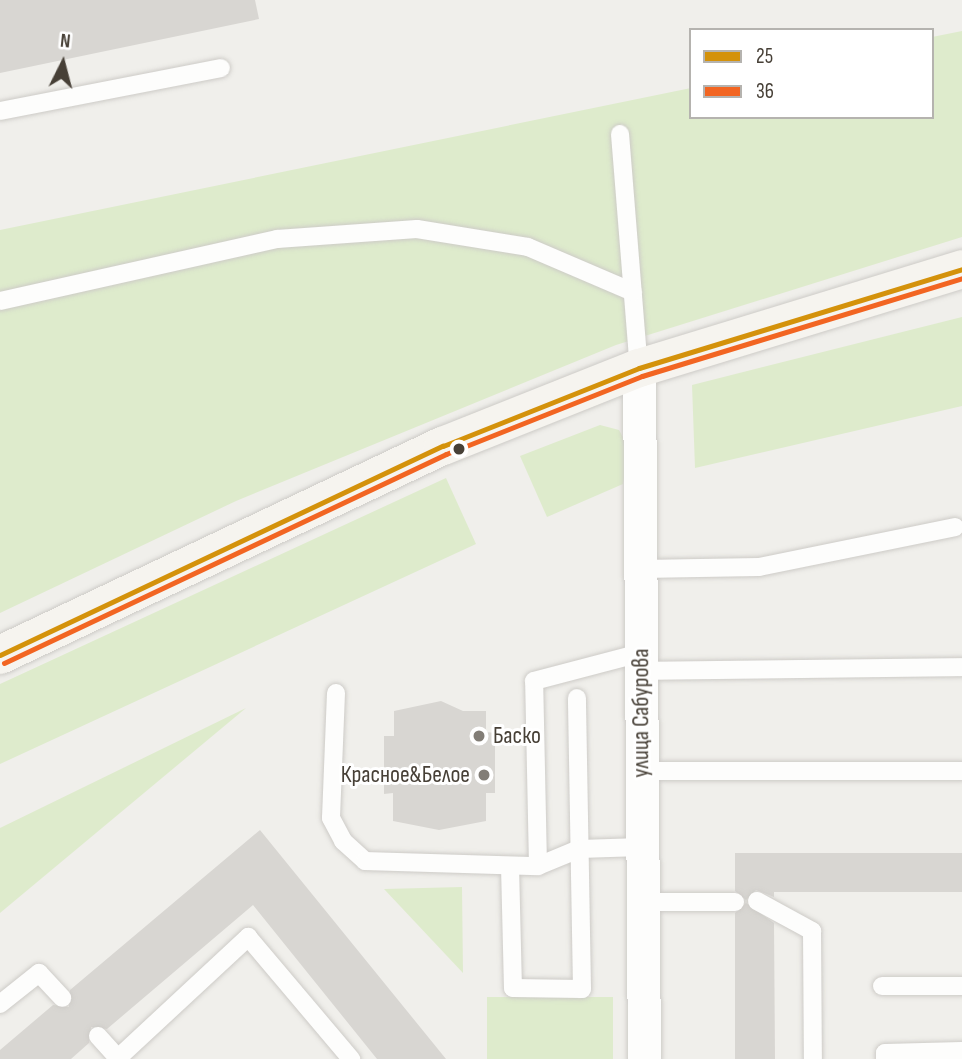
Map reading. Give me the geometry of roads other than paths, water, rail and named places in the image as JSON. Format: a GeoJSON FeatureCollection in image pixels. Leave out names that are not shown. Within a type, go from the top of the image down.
{"type":"FeatureCollection","features":[{"type":"Feature","properties":{"kind":"main road"},"geometry":{"type":"LineString","coordinates":[[0,655],[443,446],[639,368],[962,268]]}},
{"type":"Feature","properties":{"kind":"street","name":"улица Сабурова"},"geometry":{"type":"LineString","coordinates":[[639,368],[644,1059]]}},
{"type":"Feature","properties":{"kind":"lane"},"geometry":{"type":"LineString","coordinates":[[0,111],[221,68]]}},
{"type":"Feature","properties":{"kind":"lane"},"geometry":{"type":"LineString","coordinates":[[620,134],[639,368]]}},
{"type":"Feature","properties":{"kind":"lane"},"geometry":{"type":"LineString","coordinates":[[0,301],[277,239],[417,229],[528,247],[633,292]]}},
{"type":"Feature","properties":{"kind":"lane"},"geometry":{"type":"LineString","coordinates":[[640,569],[759,568],[955,527]]}},
{"type":"Feature","properties":{"kind":"lane"},"geometry":{"type":"LineString","coordinates":[[538,866],[534,681],[641,662],[962,667]]}},
{"type":"Feature","properties":{"kind":"lane"},"geometry":{"type":"LineString","coordinates":[[336,694],[331,818],[343,841],[365,861],[538,866],[579,849],[642,847]]}},
{"type":"Feature","properties":{"kind":"lane"},"geometry":{"type":"LineString","coordinates":[[510,866],[513,988],[582,989],[577,698]]}},
{"type":"Feature","properties":{"kind":"lane"},"geometry":{"type":"LineString","coordinates":[[642,771],[962,771]]}},
{"type":"Feature","properties":{"kind":"lane"},"geometry":{"type":"LineString","coordinates":[[757,901],[812,931],[813,1059]]}},
{"type":"Feature","properties":{"kind":"lane"},"geometry":{"type":"LineString","coordinates":[[643,902],[735,902]]}},
{"type":"Feature","properties":{"kind":"lane"},"geometry":{"type":"LineString","coordinates":[[98,1036],[118,1058],[128,1055],[248,937],[351,1059]]}},
{"type":"Feature","properties":{"kind":"lane"},"geometry":{"type":"LineString","coordinates":[[0,1004],[39,974],[62,998]]}},
{"type":"Feature","properties":{"kind":"lane"},"geometry":{"type":"LineString","coordinates":[[882,986],[962,986]]}},
{"type":"Feature","properties":{"kind":"lane"},"geometry":{"type":"LineString","coordinates":[[885,1059],[885,1053],[962,1051]]}},
{"type":"Feature","properties":{"kind":"place","name":"Баско"},"geometry":{"type":"Point","coordinates":[479,736]}},
{"type":"Feature","properties":{"kind":"place","name":"Красное&Белое"},"geometry":{"type":"Point","coordinates":[484,775]}}]}
